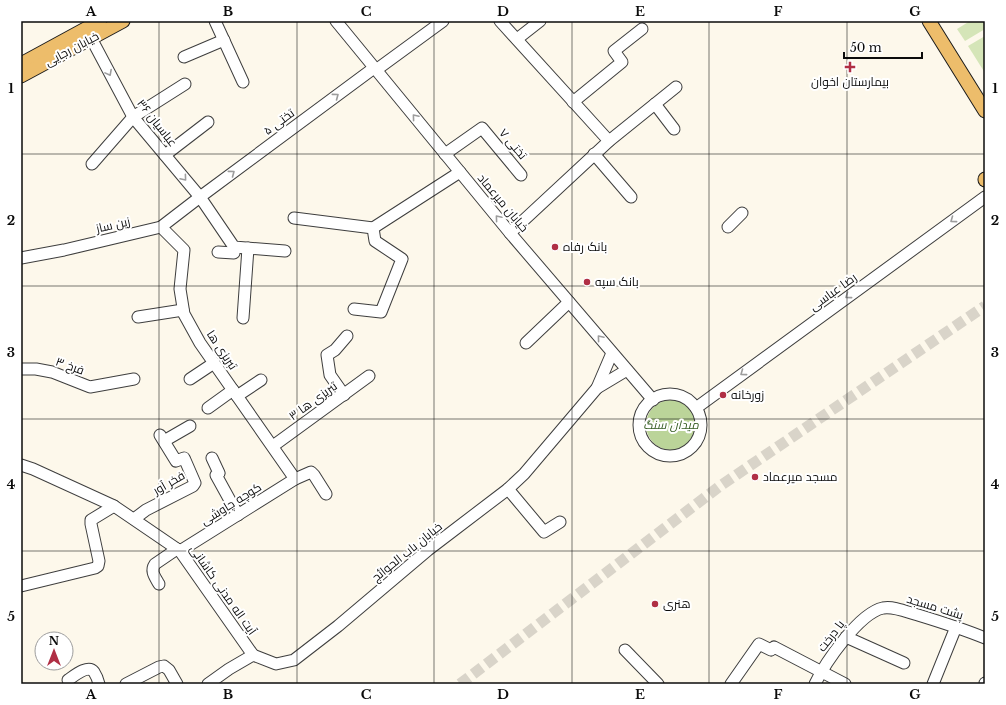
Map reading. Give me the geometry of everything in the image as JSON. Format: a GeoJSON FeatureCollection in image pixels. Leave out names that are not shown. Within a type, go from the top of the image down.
{"type":"FeatureCollection","features":[{"type":"Feature","properties":{"kind":"main road","name":"خیابان رجایی"},"geometry":{"type":"LineString","coordinates":[[21,64],[100,21]]}},
{"type":"Feature","properties":{"kind":"main road","name":"خیابان رجایی"},"geometry":{"type":"LineString","coordinates":[[21,76],[123,21]]}},
{"type":"Feature","properties":{"kind":"main road"},"geometry":{"type":"LineString","coordinates":[[929,21],[985,111]]}},
{"type":"Feature","properties":{"kind":"street"},"geometry":{"type":"LineString","coordinates":[[215,21],[243,82]]}},
{"type":"Feature","properties":{"kind":"street","name":"خیابان میرعماد"},"geometry":{"type":"LineString","coordinates":[[336,21],[510,233],[653,400]]}},
{"type":"Feature","properties":{"kind":"street","name":"تختی ۵"},"geometry":{"type":"LineString","coordinates":[[200,196],[443,21]]}},
{"type":"Feature","properties":{"kind":"street"},"geometry":{"type":"LineString","coordinates":[[500,21],[609,141]]}},
{"type":"Feature","properties":{"kind":"street"},"geometry":{"type":"LineString","coordinates":[[517,39],[540,21]]}},
{"type":"Feature","properties":{"kind":"street"},"geometry":{"type":"LineString","coordinates":[[573,102],[622,62],[614,51],[642,29]]}},
{"type":"Feature","properties":{"kind":"street","name":"عباسیان ۳۶"},"geometry":{"type":"LineString","coordinates":[[91,38],[133,117],[200,196],[234,247]]}},
{"type":"Feature","properties":{"kind":"street"},"geometry":{"type":"LineString","coordinates":[[184,57],[224,40]]}},
{"type":"Feature","properties":{"kind":"street"},"geometry":{"type":"LineString","coordinates":[[92,164],[133,117],[185,84]]}},
{"type":"Feature","properties":{"kind":"street"},"geometry":{"type":"LineString","coordinates":[[510,233],[594,154],[676,86]]}},
{"type":"Feature","properties":{"kind":"street"},"geometry":{"type":"LineString","coordinates":[[655,104],[674,129]]}},
{"type":"Feature","properties":{"kind":"street"},"geometry":{"type":"LineString","coordinates":[[165,155],[208,122]]}},
{"type":"Feature","properties":{"kind":"street","name":"تختی ۷"},"geometry":{"type":"LineString","coordinates":[[445,154],[482,128],[521,175]]}},
{"type":"Feature","properties":{"kind":"street"},"geometry":{"type":"LineString","coordinates":[[594,154],[631,197]]}},
{"type":"Feature","properties":{"kind":"street"},"geometry":{"type":"LineString","coordinates":[[294,218],[373,228],[460,172]]}},
{"type":"Feature","properties":{"kind":"street","name":"زین ساز"},"geometry":{"type":"LineString","coordinates":[[21,258],[64,250],[161,227],[200,196]]}},
{"type":"Feature","properties":{"kind":"street","name":"رضا عباسی"},"geometry":{"type":"LineString","coordinates":[[696,408],[985,196]]}},
{"type":"Feature","properties":{"kind":"street"},"geometry":{"type":"LineString","coordinates":[[728,227],[742,213]]}},
{"type":"Feature","properties":{"kind":"street","name":"تبریزی ها"},"geometry":{"type":"LineString","coordinates":[[161,227],[184,250],[180,289],[184,314],[200,343],[295,479]]}},
{"type":"Feature","properties":{"kind":"street"},"geometry":{"type":"LineString","coordinates":[[354,309],[381,312],[402,259],[375,241],[373,228]]}},
{"type":"Feature","properties":{"kind":"street"},"geometry":{"type":"LineString","coordinates":[[218,252],[234,253],[234,247],[285,251]]}},
{"type":"Feature","properties":{"kind":"street"},"geometry":{"type":"LineString","coordinates":[[243,318],[248,248]]}},
{"type":"Feature","properties":{"kind":"street"},"geometry":{"type":"LineString","coordinates":[[526,343],[569,302]]}},
{"type":"Feature","properties":{"kind":"street"},"geometry":{"type":"LineString","coordinates":[[138,317],[183,310]]}},
{"type":"Feature","properties":{"kind":"street"},"geometry":{"type":"LineString","coordinates":[[344,395],[330,375],[327,355],[335,350],[347,336]]}},
{"type":"Feature","properties":{"kind":"street"},"geometry":{"type":"LineString","coordinates":[[597,388],[612,353]]}},
{"type":"Feature","properties":{"kind":"street"},"geometry":{"type":"LineString","coordinates":[[190,379],[214,363]]}},
{"type":"Feature","properties":{"kind":"street","name":"فرخ ۳"},"geometry":{"type":"LineString","coordinates":[[21,369],[36,369],[52,372],[90,387],[134,379]]}},
{"type":"Feature","properties":{"kind":"street"},"geometry":{"type":"LineString","coordinates":[[597,388],[627,370]]}},
{"type":"Feature","properties":{"kind":"street","name":"تبریزی ها ۳"},"geometry":{"type":"LineString","coordinates":[[273,446],[369,376]]}},
{"type":"Feature","properties":{"kind":"street"},"geometry":{"type":"LineString","coordinates":[[208,408],[261,380]]}},
{"type":"Feature","properties":{"kind":"street","name":"خیابان باب الحوائج"},"geometry":{"type":"LineString","coordinates":[[253,655],[276,664],[294,660],[338,626],[428,550],[508,489],[524,474],[597,388]]}},
{"type":"Feature","properties":{"kind":"street"},"geometry":{"type":"LineString","coordinates":[[670,394],[689,400],[696,408],[702,427],[690,456],[665,456],[655,452],[647,446],[641,437],[639,427],[640,416],[645,407],[653,400],[670,394]]}},
{"type":"Feature","properties":{"kind":"street","name":"فخر آور"},"geometry":{"type":"LineString","coordinates":[[134,519],[146,510],[195,483],[184,458],[176,461],[162,438],[190,426]]}},
{"type":"Feature","properties":{"kind":"street"},"geometry":{"type":"LineString","coordinates":[[212,458],[219,474],[216,475],[238,515]]}},
{"type":"Feature","properties":{"kind":"street","name":"آیت اله مدنی کاشانی"},"geometry":{"type":"LineString","coordinates":[[21,465],[114,506],[178,550],[253,655]]}},
{"type":"Feature","properties":{"kind":"street","name":"کوچه چاوشی"},"geometry":{"type":"LineString","coordinates":[[159,584],[152,571],[152,567],[155,564],[295,479],[311,472],[314,474],[326,494]]}},
{"type":"Feature","properties":{"kind":"street"},"geometry":{"type":"LineString","coordinates":[[508,489],[544,532],[560,522]]}},
{"type":"Feature","properties":{"kind":"street"},"geometry":{"type":"LineString","coordinates":[[140,500],[146,510]]}},
{"type":"Feature","properties":{"kind":"street"},"geometry":{"type":"LineString","coordinates":[[21,586],[98,566],[91,520],[114,506]]}},
{"type":"Feature","properties":{"kind":"street","name":"پشت مسجد"},"geometry":{"type":"LineString","coordinates":[[875,611],[883,608],[894,608],[956,627],[985,638]]}},
{"type":"Feature","properties":{"kind":"street","name":"پا درخت"},"geometry":{"type":"LineString","coordinates":[[815,684],[820,672],[846,637],[859,622],[875,611]]}},
{"type":"Feature","properties":{"kind":"street"},"geometry":{"type":"LineString","coordinates":[[933,684],[956,627]]}},
{"type":"Feature","properties":{"kind":"street"},"geometry":{"type":"LineString","coordinates":[[846,637],[904,663]]}},
{"type":"Feature","properties":{"kind":"street"},"geometry":{"type":"LineString","coordinates":[[731,684],[759,644],[770,650],[774,647],[845,684]]}},
{"type":"Feature","properties":{"kind":"street"},"geometry":{"type":"LineString","coordinates":[[625,650],[658,684]]}},
{"type":"Feature","properties":{"kind":"street"},"geometry":{"type":"LineString","coordinates":[[208,684],[229,669],[253,655]]}},
{"type":"Feature","properties":{"kind":"street"},"geometry":{"type":"LineString","coordinates":[[126,684],[159,667],[164,666],[169,670],[177,684]]}},
{"type":"Feature","properties":{"kind":"street"},"geometry":{"type":"LineString","coordinates":[[68,680],[86,669],[90,669],[93,671],[99,684]]}},
{"type":"Feature","properties":{"kind":"green space"},"geometry":{"type":"Polygon","coordinates":[[[970,21],[985,21],[985,29],[965,41],[957,29],[970,21]]]}},
{"type":"Feature","properties":{"kind":"green space"},"geometry":{"type":"Polygon","coordinates":[[[985,36],[985,73],[968,46],[985,36]]]}},
{"type":"Feature","properties":{"kind":"green space","name":"میدان سنگ"},"geometry":{"type":"Polygon","coordinates":[[[666,400],[676,400],[689,407],[696,420],[696,430],[689,443],[676,450],[666,450],[657,446],[650,439],[646,430],[646,420],[650,411],[657,404],[666,400]]]}},
{"type":"Feature","properties":{"kind":"tunnel"},"geometry":{"type":"LineString","coordinates":[[460,684],[720,486],[985,306]]}},
{"type":"Feature","properties":{"kind":"place","name":"بیمارستان اخوان"},"geometry":{"type":"Point","coordinates":[850,67]}},
{"type":"Feature","properties":{"kind":"place","name":"بانک رفاه"},"geometry":{"type":"Point","coordinates":[555,247]}},
{"type":"Feature","properties":{"kind":"place","name":"بانک سپه"},"geometry":{"type":"Point","coordinates":[587,282]}},
{"type":"Feature","properties":{"kind":"place","name":"زورخانه"},"geometry":{"type":"Point","coordinates":[723,395]}},
{"type":"Feature","properties":{"kind":"place","name":"مسجد میرعماد"},"geometry":{"type":"Point","coordinates":[755,477]}},
{"type":"Feature","properties":{"kind":"place","name":"هنری"},"geometry":{"type":"Point","coordinates":[655,604]}}]}
